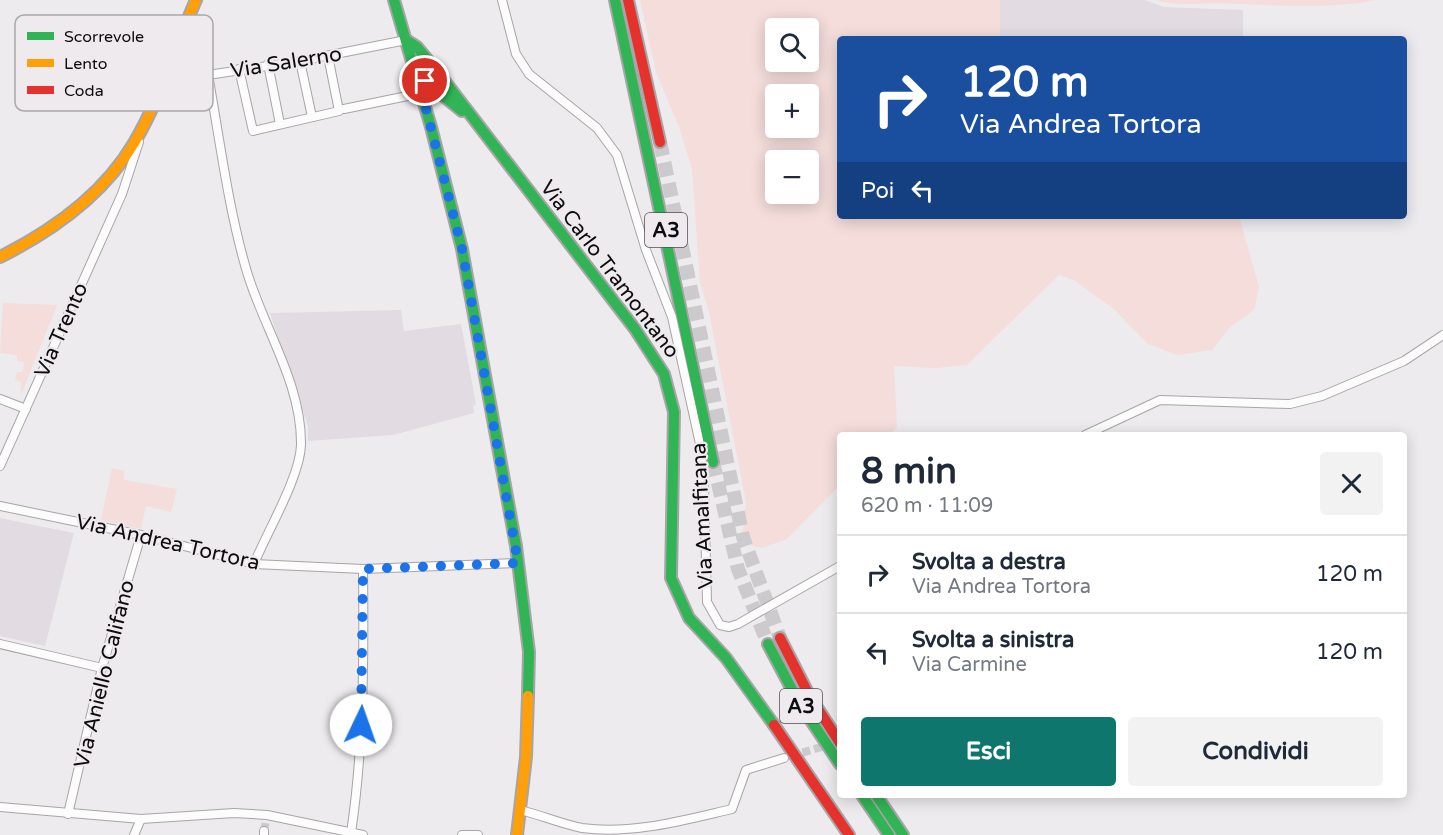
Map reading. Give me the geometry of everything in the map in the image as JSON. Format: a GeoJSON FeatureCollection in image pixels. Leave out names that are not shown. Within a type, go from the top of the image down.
{"type":"FeatureCollection","features":[{"type":"Feature","properties":{"kind":"main road"},"geometry":{"type":"LineString","coordinates":[[189,15],[195,0]]}},
{"type":"Feature","properties":{"kind":"main road"},"geometry":{"type":"LineString","coordinates":[[394,0],[422,93],[462,249],[518,563],[529,652],[527,718],[517,835]]}},
{"type":"Feature","properties":{"kind":"main road","name":"A3"},"geometry":{"type":"LineString","coordinates":[[615,0],[661,208],[712,462]]}},
{"type":"Feature","properties":{"kind":"main road"},"geometry":{"type":"LineString","coordinates":[[628,0],[660,142]]}},
{"type":"Feature","properties":{"kind":"main road","name":"Via Carlo Tramontano"},"geometry":{"type":"LineString","coordinates":[[406,40],[417,48],[438,72],[635,329],[664,374],[674,412],[670,561],[671,578],[676,593],[689,618],[726,658],[756,698],[849,835]]}},
{"type":"Feature","properties":{"kind":"main road","name":"Via Carlo Tramontano"},"geometry":{"type":"LineString","coordinates":[[415,71],[471,118]]}},
{"type":"Feature","properties":{"kind":"main road"},"geometry":{"type":"LineString","coordinates":[[422,93],[427,83],[440,81],[438,72]]}},
{"type":"Feature","properties":{"kind":"main road"},"geometry":{"type":"LineString","coordinates":[[426,108],[432,99],[442,94]]}},
{"type":"Feature","properties":{"kind":"main road"},"geometry":{"type":"LineString","coordinates":[[0,257],[21,248],[67,218],[111,171],[144,124],[149,111]]}},
{"type":"Feature","properties":{"kind":"main road","name":"A3"},"geometry":{"type":"LineString","coordinates":[[780,638],[809,695],[837,737]]}},
{"type":"Feature","properties":{"kind":"main road","name":"A3"},"geometry":{"type":"LineString","coordinates":[[768,644],[794,694],[837,759]]}},
{"type":"Feature","properties":{"kind":"main road"},"geometry":{"type":"LineString","coordinates":[[864,798],[889,835]]}},
{"type":"Feature","properties":{"kind":"main road"},"geometry":{"type":"LineString","coordinates":[[878,798],[903,835]]}},
{"type":"Feature","properties":{"kind":"street","name":"Via Amalfitana"},"geometry":{"type":"LineString","coordinates":[[502,0],[516,54],[529,74],[597,128],[617,155],[646,250],[672,317],[700,444],[704,483],[707,602],[710,611],[720,625],[729,627],[738,624],[837,568]]}},
{"type":"Feature","properties":{"kind":"street","name":"Via Salerno"},"geometry":{"type":"LineString","coordinates":[[213,74],[300,61],[406,40]]}},
{"type":"Feature","properties":{"kind":"street"},"geometry":{"type":"LineString","coordinates":[[328,56],[342,110]]}},
{"type":"Feature","properties":{"kind":"street"},"geometry":{"type":"LineString","coordinates":[[300,61],[312,117]]}},
{"type":"Feature","properties":{"kind":"street"},"geometry":{"type":"LineString","coordinates":[[268,64],[280,124]]}},
{"type":"Feature","properties":{"kind":"street"},"geometry":{"type":"LineString","coordinates":[[239,69],[253,132],[422,93]]}},
{"type":"Feature","properties":{"kind":"street"},"geometry":{"type":"LineString","coordinates":[[213,102],[239,243],[248,275],[285,368],[300,422],[301,448],[292,482],[254,564]]}},
{"type":"Feature","properties":{"kind":"street","name":"Via Trento"},"geometry":{"type":"LineString","coordinates":[[0,466],[122,194],[144,124]]}},
{"type":"Feature","properties":{"kind":"street"},"geometry":{"type":"LineString","coordinates":[[111,171],[117,172],[122,178],[122,194]]}},
{"type":"Feature","properties":{"kind":"street"},"geometry":{"type":"LineString","coordinates":[[1091,432],[1160,400],[1290,404],[1322,396],[1404,361],[1443,335]]}},
{"type":"Feature","properties":{"kind":"street"},"geometry":{"type":"LineString","coordinates":[[0,399],[26,409]]}},
{"type":"Feature","properties":{"kind":"street","name":"Via Andrea Tortora"},"geometry":{"type":"LineString","coordinates":[[0,506],[141,535],[254,564],[363,569],[518,563]]}},
{"type":"Feature","properties":{"kind":"street","name":"Via Aniello Califano"},"geometry":{"type":"LineString","coordinates":[[68,814],[102,668],[141,535]]}},
{"type":"Feature","properties":{"kind":"street"},"geometry":{"type":"LineString","coordinates":[[353,834],[363,681],[363,569]]}},
{"type":"Feature","properties":{"kind":"street"},"geometry":{"type":"LineString","coordinates":[[0,644],[102,668]]}},
{"type":"Feature","properties":{"kind":"street"},"geometry":{"type":"LineString","coordinates":[[520,810],[585,829],[619,833],[732,809],[746,770],[784,758]]}},
{"type":"Feature","properties":{"kind":"street"},"geometry":{"type":"LineString","coordinates":[[0,807],[141,819],[234,813],[267,815],[329,832],[363,835]]}},
{"type":"Feature","properties":{"kind":"street"},"geometry":{"type":"LineString","coordinates":[[134,835],[141,819]]}},
{"type":"Feature","properties":{"kind":"street"},"geometry":{"type":"LineString","coordinates":[[462,835],[478,835]]}},
{"type":"Feature","properties":{"kind":"shaded area"},"geometry":{"type":"Polygon","coordinates":[[[640,0],[1000,0],[1000,36],[837,36],[837,219],[1240,219],[1259,287],[1254,310],[1229,328],[1212,350],[1178,355],[1148,344],[1115,310],[1074,280],[1059,275],[967,365],[937,368],[894,366],[897,427],[893,432],[837,432],[837,488],[787,539],[762,548],[741,543],[746,502],[709,312],[700,282],[692,169],[679,127],[656,72],[640,0]]]}},
{"type":"Feature","properties":{"kind":"shaded area"},"geometry":{"type":"Polygon","coordinates":[[[1000,0],[1145,0],[1164,7],[1243,10],[1243,36],[1000,36],[1000,0]]]}},
{"type":"Feature","properties":{"kind":"shaded area"},"geometry":{"type":"Polygon","coordinates":[[[1156,0],[1377,0],[1338,5],[1299,6],[1180,4],[1156,0]]]}},
{"type":"Feature","properties":{"kind":"shaded area"},"geometry":{"type":"Polygon","coordinates":[[[3,303],[57,305],[21,395],[21,382],[15,380],[17,372],[23,372],[24,362],[17,361],[17,355],[0,353],[3,303]]]}},
{"type":"Feature","properties":{"kind":"shaded area"},"geometry":{"type":"Polygon","coordinates":[[[401,310],[404,331],[461,324],[476,404],[473,406],[474,413],[393,435],[308,441],[308,426],[270,313],[401,310]]]}},
{"type":"Feature","properties":{"kind":"shaded area"},"geometry":{"type":"Polygon","coordinates":[[[112,468],[124,471],[124,480],[177,489],[171,512],[146,506],[141,529],[101,520],[112,468]]]}},
{"type":"Feature","properties":{"kind":"shaded area"},"geometry":{"type":"Polygon","coordinates":[[[0,518],[74,533],[45,646],[0,636],[0,518]]]}},
{"type":"Feature","properties":{"kind":"tunnel"},"geometry":{"type":"LineString","coordinates":[[660,142],[743,537],[780,638]]}},
{"type":"Feature","properties":{"kind":"tunnel"},"geometry":{"type":"LineString","coordinates":[[713,462],[738,569],[768,644]]}},
{"type":"Feature","properties":{"kind":"tunnel"},"geometry":{"type":"LineString","coordinates":[[791,756],[828,745]]}},
{"type":"Feature","properties":{"kind":"tunnel"},"geometry":{"type":"LineString","coordinates":[[264,831],[267,815]]}},
{"type":"Feature","properties":{"kind":"traffic: fast"},"geometry":{"type":"LineString","coordinates":[[394,0],[431,127],[462,249],[516,546],[529,652],[528,696]]}},
{"type":"Feature","properties":{"kind":"traffic: fast"},"geometry":{"type":"LineString","coordinates":[[615,0],[713,462]]}},
{"type":"Feature","properties":{"kind":"traffic: fast"},"geometry":{"type":"LineString","coordinates":[[406,40],[417,47],[435,69]]}},
{"type":"Feature","properties":{"kind":"traffic: fast"},"geometry":{"type":"LineString","coordinates":[[429,69],[435,69],[440,77],[438,83],[429,85],[424,80],[424,74],[429,69]]}},
{"type":"Feature","properties":{"kind":"traffic: fast"},"geometry":{"type":"LineString","coordinates":[[440,75],[635,329],[664,374],[674,412],[671,578],[689,618],[726,658],[774,725]]}},
{"type":"Feature","properties":{"kind":"traffic: fast"},"geometry":{"type":"LineString","coordinates":[[431,86],[462,111]]}},
{"type":"Feature","properties":{"kind":"traffic: fast"},"geometry":{"type":"LineString","coordinates":[[768,644],[798,701],[837,760]]}},
{"type":"Feature","properties":{"kind":"traffic: fast"},"geometry":{"type":"LineString","coordinates":[[864,798],[889,835]]}},
{"type":"Feature","properties":{"kind":"traffic: fast"},"geometry":{"type":"LineString","coordinates":[[878,798],[903,835]]}},
{"type":"Feature","properties":{"kind":"traffic: slow"},"geometry":{"type":"LineString","coordinates":[[189,15],[196,0]]}},
{"type":"Feature","properties":{"kind":"traffic: slow"},"geometry":{"type":"LineString","coordinates":[[0,257],[57,223],[92,195],[122,161],[151,111]]}},
{"type":"Feature","properties":{"kind":"traffic: slow"},"geometry":{"type":"LineString","coordinates":[[517,835],[526,757],[528,696]]}},
{"type":"Feature","properties":{"kind":"traffic: jam"},"geometry":{"type":"LineString","coordinates":[[628,0],[660,142]]}},
{"type":"Feature","properties":{"kind":"traffic: jam"},"geometry":{"type":"LineString","coordinates":[[780,638],[809,695],[837,738]]}},
{"type":"Feature","properties":{"kind":"traffic: jam"},"geometry":{"type":"LineString","coordinates":[[774,725],[849,835]]}},
{"type":"Feature","properties":{"kind":"route"},"geometry":{"type":"LineString","coordinates":[[361,725],[364,645],[363,569],[518,563],[462,249],[422,93],[425,81]]}}]}
